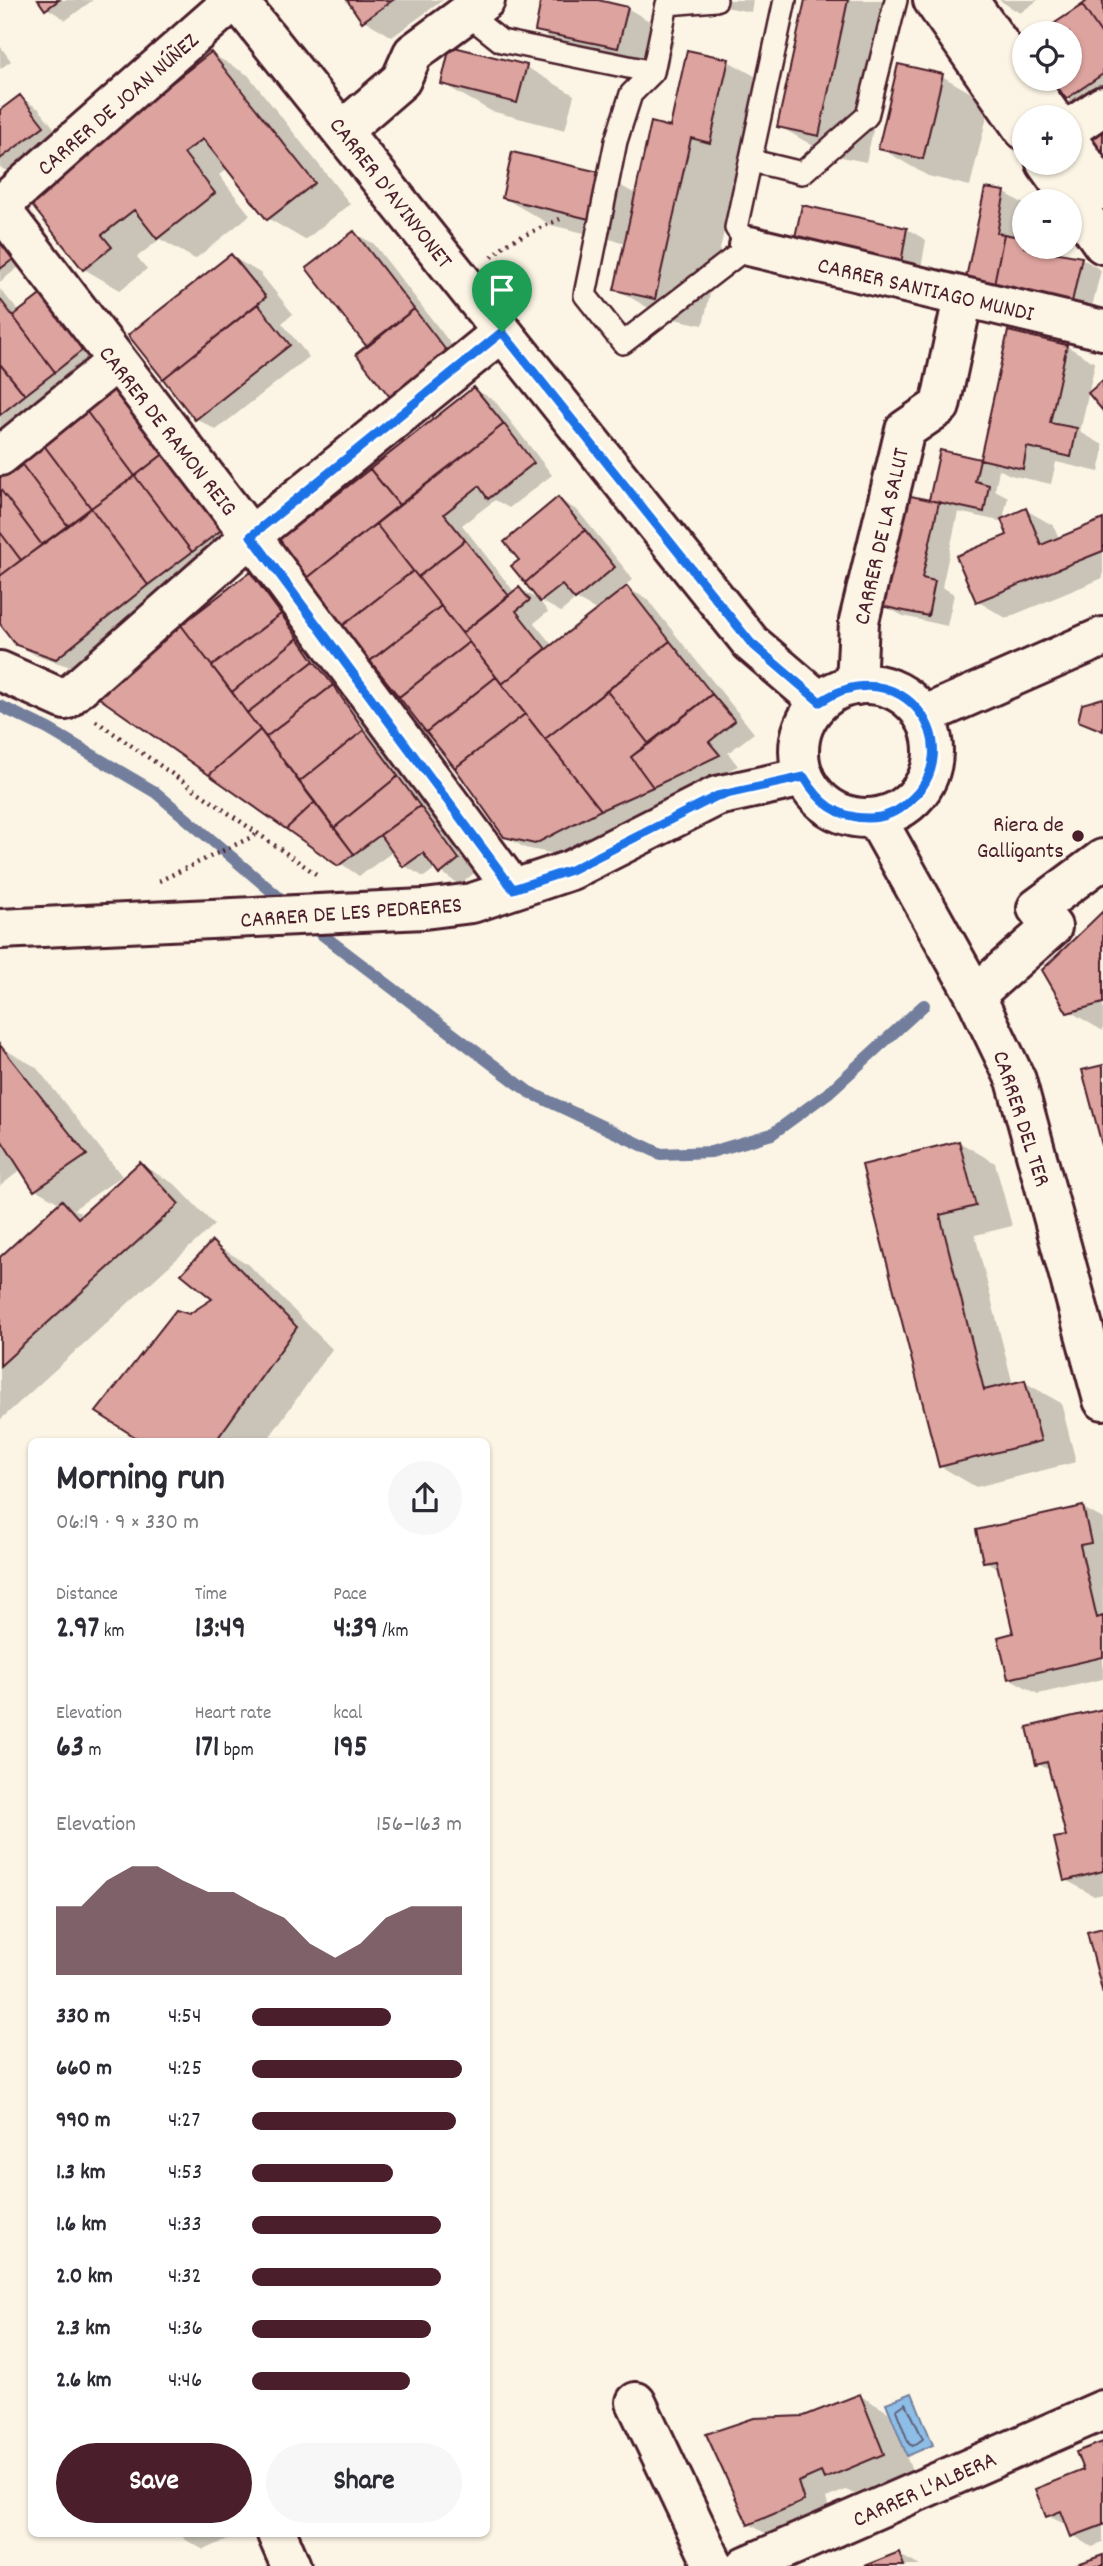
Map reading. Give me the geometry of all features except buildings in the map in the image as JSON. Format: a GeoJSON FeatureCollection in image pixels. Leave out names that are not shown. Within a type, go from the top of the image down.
{"type":"FeatureCollection","features":[{"type":"Feature","properties":{"kind":"street","name":"CARRER D'AVINYONET"},"geometry":{"type":"LineString","coordinates":[[236,0],[343,130],[751,643],[820,702]]}},
{"type":"Feature","properties":{"kind":"street","name":"CARRER DE JOAN NÚÑEZ"},"geometry":{"type":"LineString","coordinates":[[0,207],[236,0]]}},
{"type":"Feature","properties":{"kind":"street"},"geometry":{"type":"LineString","coordinates":[[933,0],[1012,113]]}},
{"type":"Feature","properties":{"kind":"street"},"geometry":{"type":"LineString","coordinates":[[968,0],[1012,61]]}},
{"type":"Feature","properties":{"kind":"street"},"geometry":{"type":"LineString","coordinates":[[343,130],[401,80],[413,53],[476,7]]}},
{"type":"Feature","properties":{"kind":"street"},"geometry":{"type":"LineString","coordinates":[[1082,120],[1103,106]]}},
{"type":"Feature","properties":{"kind":"street"},"geometry":{"type":"LineString","coordinates":[[1082,160],[1103,190]]}},
{"type":"Feature","properties":{"kind":"street"},"geometry":{"type":"LineString","coordinates":[[1054,175],[1103,244]]}},
{"type":"Feature","properties":{"kind":"street","name":"CARRER DE RAMON REIG"},"geometry":{"type":"LineString","coordinates":[[0,207],[251,536],[513,889]]}},
{"type":"Feature","properties":{"kind":"street","name":"CARRER SANTIAGO MUNDI"},"geometry":{"type":"LineString","coordinates":[[748,246],[1103,330]]}},
{"type":"Feature","properties":{"kind":"street","name":"CARRER DE LA SALUT"},"geometry":{"type":"LineString","coordinates":[[856,685],[859,621],[905,429],[940,406],[963,298]]}},
{"type":"Feature","properties":{"kind":"street"},"geometry":{"type":"LineString","coordinates":[[5,668],[65,700],[251,536],[502,332]]}},
{"type":"Feature","properties":{"kind":"street"},"geometry":{"type":"LineString","coordinates":[[0,456],[116,362]]}},
{"type":"Feature","properties":{"kind":"street"},"geometry":{"type":"LineString","coordinates":[[923,716],[1103,638]]}},
{"type":"Feature","properties":{"kind":"street"},"geometry":{"type":"LineString","coordinates":[[856,685],[876,685],[894,690],[910,701],[923,716],[932,736],[933,758],[927,780],[915,797],[897,811],[876,818],[854,818],[833,810],[815,796],[804,777],[798,758],[800,737],[807,718],[820,702],[837,690],[856,685]]}},
{"type":"Feature","properties":{"kind":"street","name":"CARRER DE LES PEDRERES"},"geometry":{"type":"LineString","coordinates":[[0,929],[247,918],[471,903],[571,870],[717,796],[804,777]]}},
{"type":"Feature","properties":{"kind":"street","name":"CARRER DEL TER"},"geometry":{"type":"LineString","coordinates":[[876,818],[975,995],[1016,1080],[1103,1400]]}},
{"type":"Feature","properties":{"kind":"street"},"geometry":{"type":"LineString","coordinates":[[975,995],[1052,927],[1037,908],[1103,859]]}},
{"type":"Feature","properties":{"kind":"street"},"geometry":{"type":"LineString","coordinates":[[636,2402],[714,2566]]}},
{"type":"Feature","properties":{"kind":"street","name":"CARRER L'ALBERA"},"geometry":{"type":"LineString","coordinates":[[746,2566],[1103,2410]]}},
{"type":"Feature","properties":{"kind":"street"},"geometry":{"type":"LineString","coordinates":[[277,2537],[291,2566]]}},
{"type":"Feature","properties":{"kind":"lane"},"geometry":{"type":"LineString","coordinates":[[716,0],[660,2],[653,72],[631,94],[616,141],[585,295],[623,343],[748,246],[736,228],[785,0]]}},
{"type":"Feature","properties":{"kind":"lane"},"geometry":{"type":"LineString","coordinates":[[752,161],[802,173],[867,116],[896,0]]}},
{"type":"Feature","properties":{"kind":"lane"},"geometry":{"type":"LineString","coordinates":[[476,7],[501,41],[653,72]]}},
{"type":"Feature","properties":{"kind":"path"},"geometry":{"type":"LineString","coordinates":[[487,262],[507,243],[560,219]]}},
{"type":"Feature","properties":{"kind":"path"},"geometry":{"type":"LineString","coordinates":[[65,700],[318,876]]}},
{"type":"Feature","properties":{"kind":"path"},"geometry":{"type":"LineString","coordinates":[[189,867],[258,834]]}},
{"type":"Feature","properties":{"kind":"water"},"geometry":{"type":"Polygon","coordinates":[[[912,2393],[933,2445],[907,2456],[886,2403],[912,2393]]]}},
{"type":"Feature","properties":{"kind":"waterway"},"geometry":{"type":"LineString","coordinates":[[0,706],[48,729],[155,792],[289,906]]}},
{"type":"Feature","properties":{"kind":"waterway"},"geometry":{"type":"LineString","coordinates":[[307,923],[529,1092],[661,1154],[711,1152],[772,1134],[828,1093],[924,1005]]}},
{"type":"Feature","properties":{"kind":"place","name":"Riera de Galligants"},"geometry":{"type":"Point","coordinates":[1078,836]}},
{"type":"Feature","properties":{"kind":"route"},"geometry":{"type":"LineString","coordinates":[[502,332],[751,643],[820,702],[837,690],[856,685],[876,685],[894,690],[910,701],[923,716],[932,736],[933,758],[927,780],[915,797],[897,811],[876,818],[854,818],[833,810],[815,796],[804,777],[717,796],[571,870],[513,889],[251,536],[502,332]]}}]}
